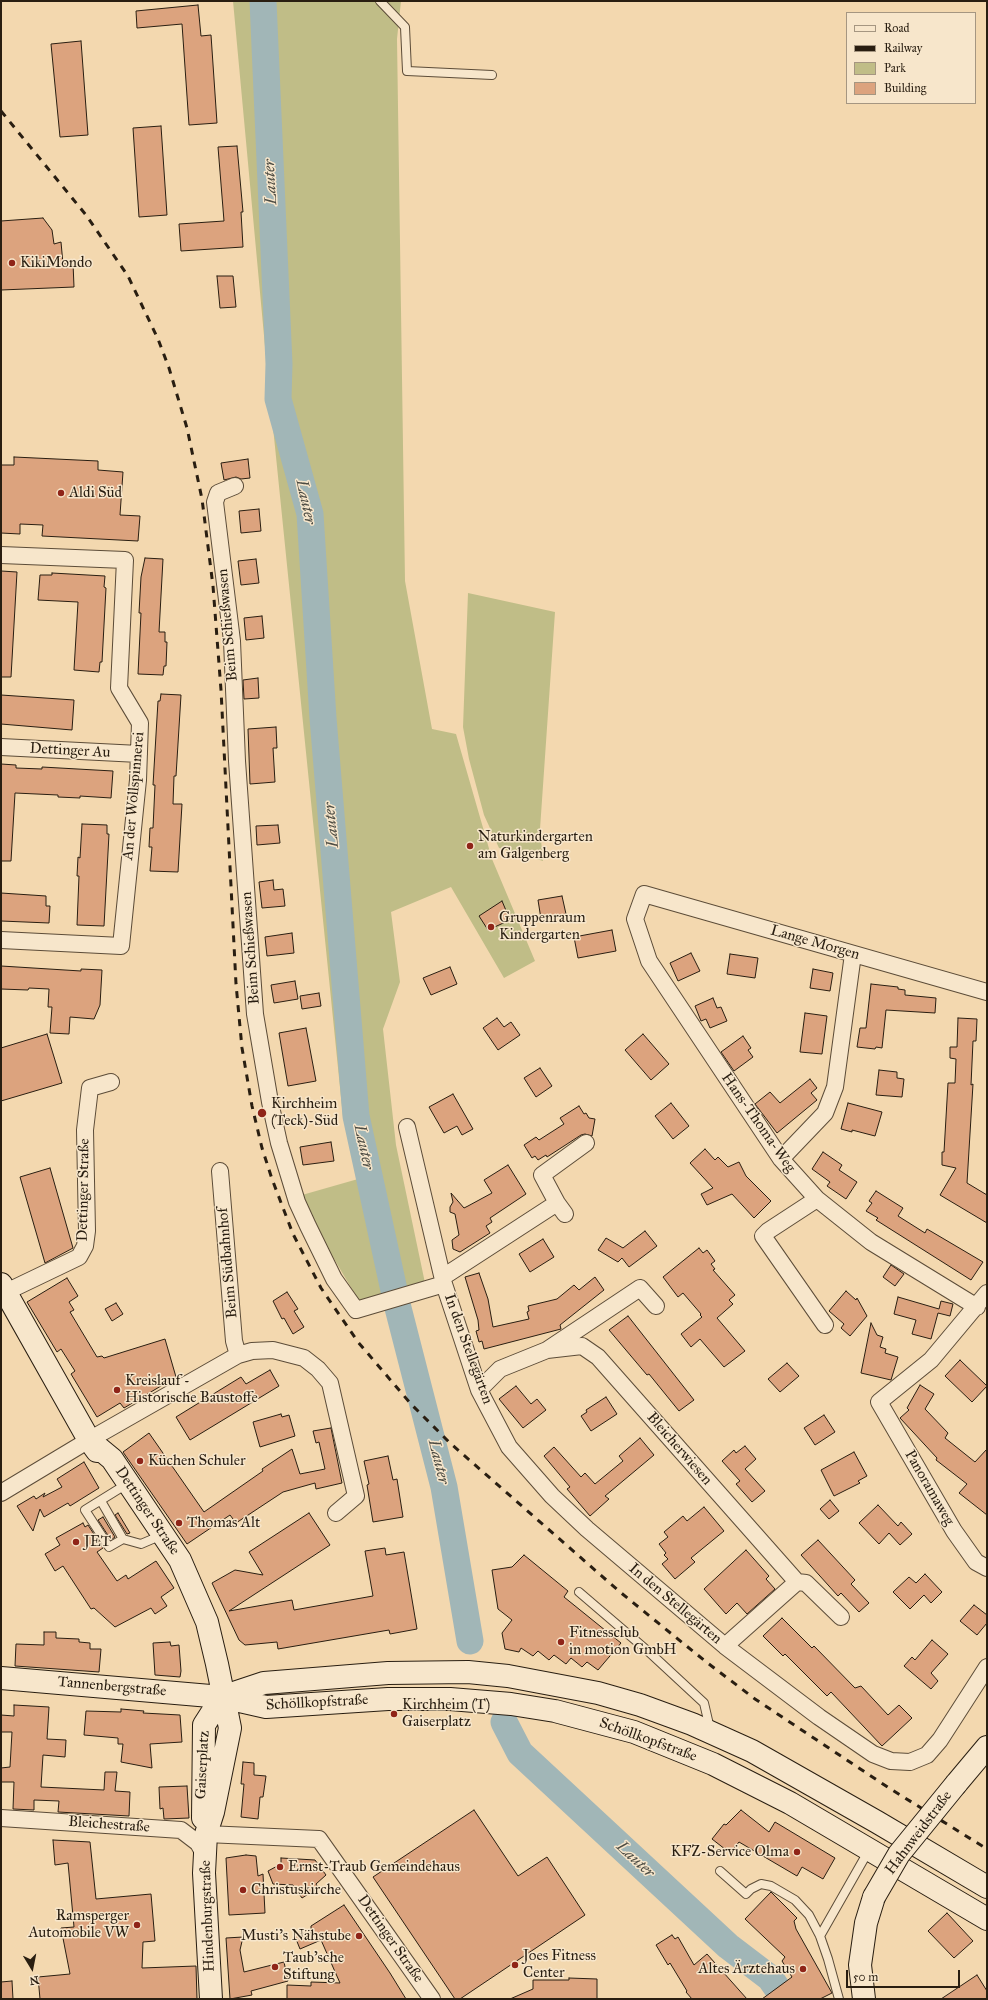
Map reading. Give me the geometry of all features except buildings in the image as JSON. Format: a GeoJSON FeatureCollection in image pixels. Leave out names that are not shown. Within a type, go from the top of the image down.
{"type":"FeatureCollection","features":[{"type":"Feature","properties":{"kind":"main road","name":"Dettinger Straße"},"geometry":{"type":"LineString","coordinates":[[3,1288],[89,1440],[155,1538],[194,1591]]}},
{"type":"Feature","properties":{"kind":"main road","name":"Dettinger Straße"},"geometry":{"type":"LineString","coordinates":[[89,1440],[112,1459],[180,1560],[207,1622],[222,1697]]}},
{"type":"Feature","properties":{"kind":"main road","name":"Schöllkopfstraße"},"geometry":{"type":"LineString","coordinates":[[222,1697],[264,1682],[388,1673],[468,1672],[508,1676],[598,1693],[640,1705],[711,1732],[752,1751],[987,1887]]}},
{"type":"Feature","properties":{"kind":"main road","name":"Tannenbergstraße"},"geometry":{"type":"LineString","coordinates":[[1,1678],[222,1697]]}},
{"type":"Feature","properties":{"kind":"main road","name":"Schöllkopfstraße"},"geometry":{"type":"LineString","coordinates":[[222,1697],[266,1707],[388,1699],[443,1699],[511,1704],[555,1711],[634,1732],[713,1764],[790,1803],[987,1919]]}},
{"type":"Feature","properties":{"kind":"main road","name":"Gaiserplatz"},"geometry":{"type":"LineString","coordinates":[[206,1834],[201,1812],[204,1725],[222,1697]]}},
{"type":"Feature","properties":{"kind":"main road","name":"Hahnweidstraße"},"geometry":{"type":"LineString","coordinates":[[864,1999],[860,1965],[866,1923],[874,1897],[899,1854],[987,1747]]}},
{"type":"Feature","properties":{"kind":"main road","name":"Hindenburgstraße"},"geometry":{"type":"LineString","coordinates":[[206,1834],[205,1856],[211,1999]]}},
{"type":"Feature","properties":{"kind":"street","name":"Beim Schießwasen"},"geometry":{"type":"LineString","coordinates":[[235,486],[218,492],[215,502],[232,641],[237,761],[255,1014],[268,1096],[288,1174],[297,1202],[320,1252],[334,1278],[356,1310],[371,1304],[421,1290],[444,1280]]}},
{"type":"Feature","properties":{"kind":"street","name":"An der Wollspinnerei"},"geometry":{"type":"LineString","coordinates":[[1,555],[125,560],[119,688],[140,723],[139,754],[121,946],[1,940]]}},
{"type":"Feature","properties":{"kind":"street","name":"Dettinger Au"},"geometry":{"type":"LineString","coordinates":[[1,747],[139,754]]}},
{"type":"Feature","properties":{"kind":"street","name":"Lange Morgen"},"geometry":{"type":"LineString","coordinates":[[644,894],[987,992]]}},
{"type":"Feature","properties":{"kind":"street","name":"Hans-Thoma-Weg"},"geometry":{"type":"LineString","coordinates":[[644,894],[635,919],[649,961],[780,1160],[817,1199],[871,1242],[977,1307]]}},
{"type":"Feature","properties":{"kind":"street"},"geometry":{"type":"LineString","coordinates":[[780,1160],[825,1113],[835,1087],[853,954]]}},
{"type":"Feature","properties":{"kind":"street","name":"Dettinger Straße"},"geometry":{"type":"LineString","coordinates":[[3,1288],[79,1257],[85,1246],[85,1130],[90,1088],[111,1082]]}},
{"type":"Feature","properties":{"kind":"street","name":"In den Stellegärten"},"geometry":{"type":"LineString","coordinates":[[407,1127],[444,1280],[479,1390],[509,1446],[552,1496],[640,1576],[725,1646],[819,1718],[873,1754],[891,1761],[910,1762],[928,1755],[940,1740],[987,1667]]}},
{"type":"Feature","properties":{"kind":"street","name":"In den Stellegärten"},"geometry":{"type":"LineString","coordinates":[[444,1280],[561,1208],[542,1175],[586,1143]]}},
{"type":"Feature","properties":{"kind":"street","name":"Beim Südbahnhof"},"geometry":{"type":"LineString","coordinates":[[220,1171],[234,1341],[238,1355]]}},
{"type":"Feature","properties":{"kind":"street"},"geometry":{"type":"LineString","coordinates":[[817,1199],[768,1231],[763,1236],[825,1325]]}},
{"type":"Feature","properties":{"kind":"street","name":"Bleicherwiesen"},"geometry":{"type":"LineString","coordinates":[[479,1390],[500,1369],[547,1350],[640,1288],[656,1306]]}},
{"type":"Feature","properties":{"kind":"street"},"geometry":{"type":"LineString","coordinates":[[977,1307],[987,1293]]}},
{"type":"Feature","properties":{"kind":"street","name":"Panoramaweg"},"geometry":{"type":"LineString","coordinates":[[977,1307],[931,1360],[879,1402],[954,1531],[976,1562],[987,1568]]}},
{"type":"Feature","properties":{"kind":"street","name":"Bleicherwiesen"},"geometry":{"type":"LineString","coordinates":[[547,1350],[582,1346],[598,1357],[797,1582],[806,1583],[841,1616]]}},
{"type":"Feature","properties":{"kind":"street"},"geometry":{"type":"LineString","coordinates":[[1,1494],[89,1440],[238,1355],[252,1351],[273,1350],[304,1358],[318,1369],[330,1383],[356,1496],[336,1513]]}},
{"type":"Feature","properties":{"kind":"street"},"geometry":{"type":"LineString","coordinates":[[725,1646],[797,1582]]}},
{"type":"Feature","properties":{"kind":"street","name":"Bleichestraße"},"geometry":{"type":"LineString","coordinates":[[1,1818],[181,1830],[198,1843],[205,1856]]}},
{"type":"Feature","properties":{"kind":"street","name":"Dettinger Straße"},"geometry":{"type":"LineString","coordinates":[[206,1834],[319,1840],[428,1997]]}},
{"type":"Feature","properties":{"kind":"lane"},"geometry":{"type":"LineString","coordinates":[[380,1],[405,27],[407,71],[492,75]]}},
{"type":"Feature","properties":{"kind":"lane"},"geometry":{"type":"LineString","coordinates":[[122,1487],[86,1510],[109,1547],[123,1539]]}},
{"type":"Feature","properties":{"kind":"lane"},"geometry":{"type":"LineString","coordinates":[[101,1501],[123,1539],[141,1544],[155,1538]]}},
{"type":"Feature","properties":{"kind":"lane"},"geometry":{"type":"LineString","coordinates":[[579,1592],[649,1652],[704,1703],[711,1732]]}},
{"type":"Feature","properties":{"kind":"lane"},"geometry":{"type":"LineString","coordinates":[[820,1936],[869,1850]]}},
{"type":"Feature","properties":{"kind":"lane"},"geometry":{"type":"LineString","coordinates":[[720,1871],[746,1894],[751,1889],[761,1884],[771,1886],[796,1900],[810,1915],[820,1936],[828,1959],[838,1999]]}},
{"type":"Feature","properties":{"kind":"green space"},"geometry":{"type":"Polygon","coordinates":[[[233,1],[401,1],[397,39],[405,581],[432,729],[456,734],[492,859],[535,961],[504,978],[451,887],[391,912],[400,982],[383,1029],[396,1145],[425,1283],[359,1301],[327,1247],[302,1195],[358,1179],[343,1117],[267,368],[233,1]]]}},
{"type":"Feature","properties":{"kind":"green space"},"geometry":{"type":"Polygon","coordinates":[[[468,593],[555,612],[540,829],[543,861],[499,848],[484,815],[469,759],[463,727],[468,593]]]}},
{"type":"Feature","properties":{"kind":"waterway","name":"Lauter"},"geometry":{"type":"LineString","coordinates":[[263,1],[279,364],[278,399],[310,514],[323,718],[356,1116],[397,1304],[444,1487],[470,1641]]}},
{"type":"Feature","properties":{"kind":"waterway","name":"Lauter"},"geometry":{"type":"LineString","coordinates":[[504,1722],[520,1753],[728,1946],[770,1978],[777,1988]]}},
{"type":"Feature","properties":{"kind":"railway"},"geometry":{"type":"LineString","coordinates":[[1,111],[86,215],[128,276],[158,339],[169,368],[187,428],[202,499],[213,586],[221,690],[236,984],[242,1048],[252,1106],[262,1148],[272,1179],[293,1234],[321,1288],[358,1342],[411,1404],[450,1443],[620,1592],[705,1661],[755,1699],[889,1788],[987,1849]]}},
{"type":"Feature","properties":{"kind":"place","name":"KikiMondo"},"geometry":{"type":"Point","coordinates":[12,263]}},
{"type":"Feature","properties":{"kind":"place","name":"Aldi Süd"},"geometry":{"type":"Point","coordinates":[61,493]}},
{"type":"Feature","properties":{"kind":"place","name":"Naturkindergarten am Galgenberg"},"geometry":{"type":"Point","coordinates":[470,846]}},
{"type":"Feature","properties":{"kind":"place","name":"Gruppenraum Kindergarten"},"geometry":{"type":"Point","coordinates":[491,927]}},
{"type":"Feature","properties":{"kind":"place","name":"Kirchheim (Teck)-Süd"},"geometry":{"type":"Point","coordinates":[262,1113]}},
{"type":"Feature","properties":{"kind":"place","name":"Kreislauf - Historische Baustoffe"},"geometry":{"type":"Point","coordinates":[117,1390]}},
{"type":"Feature","properties":{"kind":"place","name":"Küchen Schuler"},"geometry":{"type":"Point","coordinates":[140,1461]}},
{"type":"Feature","properties":{"kind":"place","name":"Thomas Alt"},"geometry":{"type":"Point","coordinates":[179,1523]}},
{"type":"Feature","properties":{"kind":"place","name":"JET"},"geometry":{"type":"Point","coordinates":[76,1542]}},
{"type":"Feature","properties":{"kind":"place","name":"Fitnessclub in motion GmbH"},"geometry":{"type":"Point","coordinates":[561,1642]}},
{"type":"Feature","properties":{"kind":"place","name":"Kirchheim (T) Gaiserplatz"},"geometry":{"type":"Point","coordinates":[394,1714]}},
{"type":"Feature","properties":{"kind":"place","name":"KFZ-Service Olma"},"geometry":{"type":"Point","coordinates":[797,1852]}},
{"type":"Feature","properties":{"kind":"place","name":"Ernst-Traub Gemeindehaus"},"geometry":{"type":"Point","coordinates":[280,1867]}},
{"type":"Feature","properties":{"kind":"place","name":"Christuskirche"},"geometry":{"type":"Point","coordinates":[243,1890]}},
{"type":"Feature","properties":{"kind":"place","name":"Ramsperger Automobile VW"},"geometry":{"type":"Point","coordinates":[137,1925]}},
{"type":"Feature","properties":{"kind":"place","name":"Musti's Nähstube"},"geometry":{"type":"Point","coordinates":[359,1936]}},
{"type":"Feature","properties":{"kind":"place","name":"Joes Fitness Center"},"geometry":{"type":"Point","coordinates":[515,1965]}},
{"type":"Feature","properties":{"kind":"place","name":"Taub'sche Stiftung"},"geometry":{"type":"Point","coordinates":[275,1967]}},
{"type":"Feature","properties":{"kind":"place","name":"Altes Ärztehaus"},"geometry":{"type":"Point","coordinates":[803,1969]}}]}
